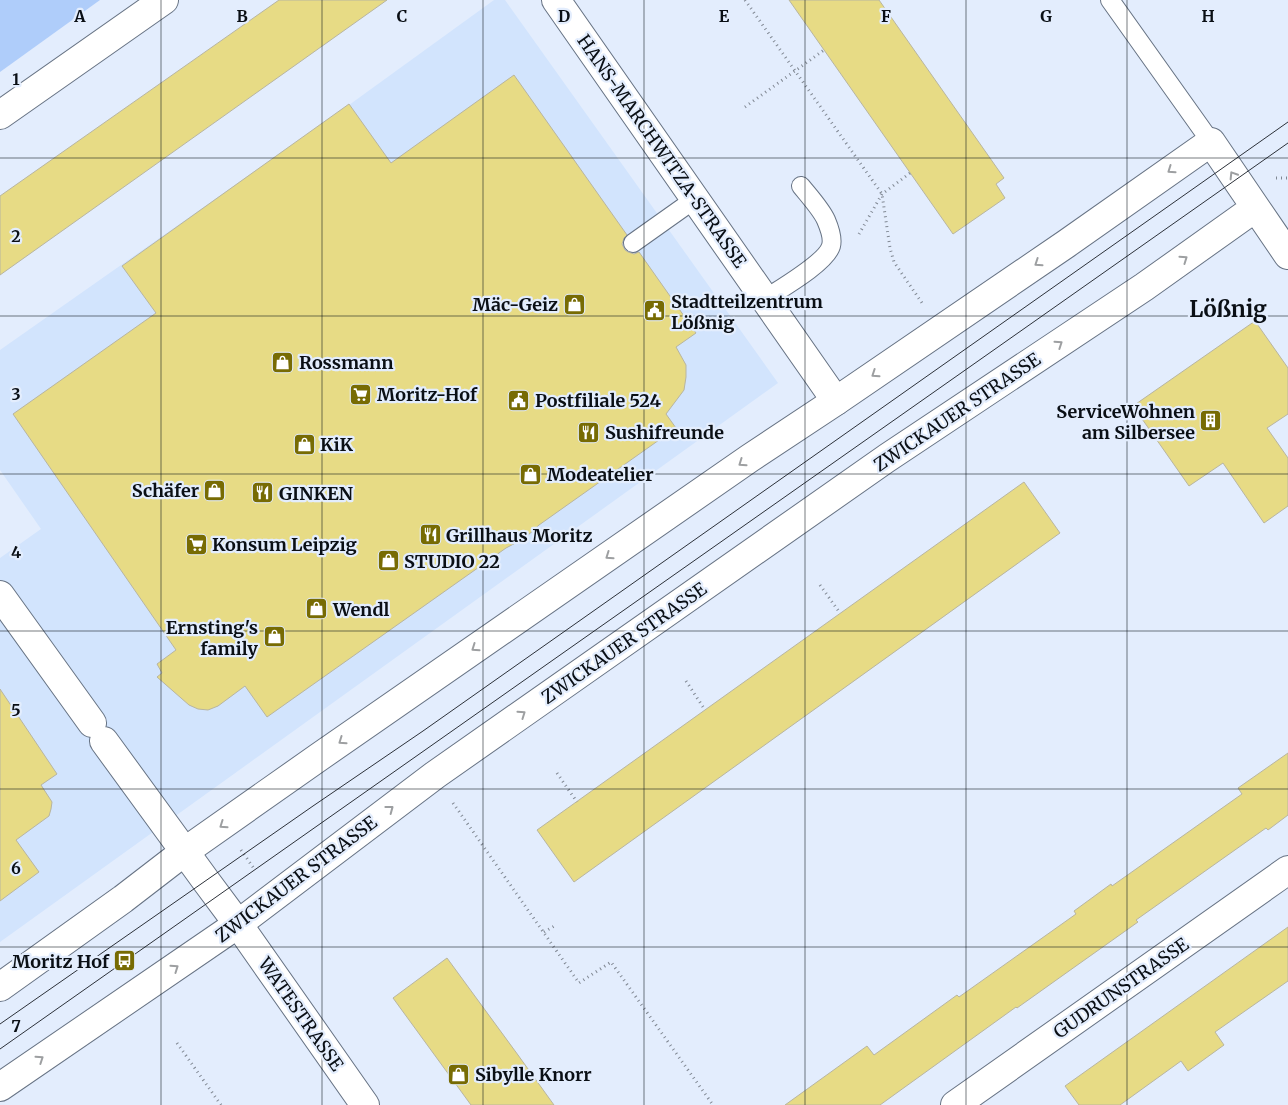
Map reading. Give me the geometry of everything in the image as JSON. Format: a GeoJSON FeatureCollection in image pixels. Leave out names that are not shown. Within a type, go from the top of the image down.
{"type":"FeatureCollection","features":[{"type":"Feature","properties":{"kind":"main road"},"geometry":{"type":"LineString","coordinates":[[0,115],[164,0]]}},
{"type":"Feature","properties":{"kind":"main road","name":"HANS-MARCHWITZA-STRASSE"},"geometry":{"type":"LineString","coordinates":[[556,0],[836,401]]}},
{"type":"Feature","properties":{"kind":"main road"},"geometry":{"type":"LineString","coordinates":[[0,987],[123,899],[184,852],[564,586],[1066,244],[1211,142],[1288,255]]}},
{"type":"Feature","properties":{"kind":"main road","name":"ZWICKAUER STRASSE"},"geometry":{"type":"LineString","coordinates":[[0,1086],[238,924],[435,775],[887,458],[1144,287],[1255,208]]}},
{"type":"Feature","properties":{"kind":"main road","name":"WATESTRASSE"},"geometry":{"type":"LineString","coordinates":[[0,595],[184,852],[238,924],[365,1105]]}},
{"type":"Feature","properties":{"kind":"main road","name":"GUDRUNSTRASSE"},"geometry":{"type":"LineString","coordinates":[[955,1105],[1288,870]]}},
{"type":"Feature","properties":{"kind":"lane"},"geometry":{"type":"LineString","coordinates":[[1110,0],[1211,142]]}},
{"type":"Feature","properties":{"kind":"lane"},"geometry":{"type":"LineString","coordinates":[[765,299],[815,265],[823,258],[831,246],[826,219],[801,186]]}},
{"type":"Feature","properties":{"kind":"lane"},"geometry":{"type":"LineString","coordinates":[[633,243],[695,199]]}},
{"type":"Feature","properties":{"kind":"path"},"geometry":{"type":"LineString","coordinates":[[745,0],[882,194],[890,248],[894,262],[914,291]]}},
{"type":"Feature","properties":{"kind":"path"},"geometry":{"type":"LineString","coordinates":[[745,107],[824,50]]}},
{"type":"Feature","properties":{"kind":"path"},"geometry":{"type":"LineString","coordinates":[[820,585],[840,613]]}},
{"type":"Feature","properties":{"kind":"path"},"geometry":{"type":"LineString","coordinates":[[686,680],[705,710]]}},
{"type":"Feature","properties":{"kind":"path"},"geometry":{"type":"LineString","coordinates":[[557,773],[577,802]]}},
{"type":"Feature","properties":{"kind":"path"},"geometry":{"type":"LineString","coordinates":[[435,775],[579,983],[611,962],[713,1105]]}},
{"type":"Feature","properties":{"kind":"path"},"geometry":{"type":"LineString","coordinates":[[223,826],[274,896]]}},
{"type":"Feature","properties":{"kind":"path"},"geometry":{"type":"LineString","coordinates":[[544,932],[556,925]]}},
{"type":"Feature","properties":{"kind":"path"},"geometry":{"type":"LineString","coordinates":[[177,1042],[221,1105]]}},
{"type":"Feature","properties":{"kind":"shaded area"},"geometry":{"type":"Polygon","coordinates":[[[0,0],[100,0],[0,72],[0,0]]]}},
{"type":"Feature","properties":{"kind":"shaded area","name":"Moritz-Hof"},"geometry":{"type":"Polygon","coordinates":[[[494,0],[505,0],[778,383],[0,942],[0,558],[41,529],[0,470],[0,350],[349,105],[494,0]]]}},
{"type":"Feature","properties":{"kind":"building"},"geometry":{"type":"Polygon","coordinates":[[[279,0],[387,0],[0,275],[0,196],[279,0]]]}},
{"type":"Feature","properties":{"kind":"building"},"geometry":{"type":"Polygon","coordinates":[[[789,0],[879,0],[1004,178],[996,184],[1005,198],[953,234],[789,0]]]}},
{"type":"Feature","properties":{"kind":"building","name":"Moritz-Hof"},"geometry":{"type":"Polygon","coordinates":[[[514,75],[627,235],[622,244],[625,250],[634,254],[639,252],[696,333],[676,347],[686,365],[686,377],[684,390],[666,414],[676,428],[539,525],[525,538],[506,548],[267,717],[245,686],[218,706],[208,710],[198,709],[189,705],[157,677],[162,673],[157,664],[176,650],[13,414],[156,313],[122,266],[349,104],[391,163],[514,75]]]}},
{"type":"Feature","properties":{"kind":"building","name":"ServiceWohnen am Silbersee"},"geometry":{"type":"Polygon","coordinates":[[[1255,321],[1288,368],[1288,414],[1267,428],[1288,458],[1288,506],[1264,523],[1223,463],[1189,486],[1133,406],[1255,321]]]}},
{"type":"Feature","properties":{"kind":"building"},"geometry":{"type":"Polygon","coordinates":[[[1024,482],[1060,533],[574,882],[537,830],[1024,482]]]}},
{"type":"Feature","properties":{"kind":"building"},"geometry":{"type":"Polygon","coordinates":[[[0,689],[57,774],[41,785],[52,802],[49,816],[16,840],[39,872],[0,901],[0,689]]]}},
{"type":"Feature","properties":{"kind":"building"},"geometry":{"type":"Polygon","coordinates":[[[1288,753],[1288,815],[1268,830],[1266,828],[1136,920],[1138,922],[880,1105],[785,1105],[867,1046],[874,1055],[957,995],[959,997],[1076,914],[1074,911],[1111,884],[1112,886],[1242,794],[1238,788],[1288,753]]]}},
{"type":"Feature","properties":{"kind":"building"},"geometry":{"type":"Polygon","coordinates":[[[1288,927],[1288,981],[1215,1032],[1224,1045],[1188,1071],[1181,1061],[1120,1105],[1079,1105],[1065,1086],[1288,927]]]}},
{"type":"Feature","properties":{"kind":"building"},"geometry":{"type":"Polygon","coordinates":[[[447,958],[554,1105],[471,1105],[393,998],[447,958]]]}},
{"type":"Feature","properties":{"kind":"tram line"},"geometry":{"type":"LineString","coordinates":[[0,1024],[423,731],[1288,122]]}},
{"type":"Feature","properties":{"kind":"tram line"},"geometry":{"type":"LineString","coordinates":[[0,1049],[1288,143]]}},
{"type":"Feature","properties":{"kind":"place","name":"Mäc-Geiz"},"geometry":{"type":"Point","coordinates":[574,304]}},
{"type":"Feature","properties":{"kind":"place","name":"Stadtteilzentrum Lößnig"},"geometry":{"type":"Point","coordinates":[655,311]}},
{"type":"Feature","properties":{"kind":"place","name":"Rossmann"},"geometry":{"type":"Point","coordinates":[283,362]}},
{"type":"Feature","properties":{"kind":"place","name":"Moritz-Hof"},"geometry":{"type":"Point","coordinates":[361,394]}},
{"type":"Feature","properties":{"kind":"place","name":"Postfiliale 524"},"geometry":{"type":"Point","coordinates":[519,400]}},
{"type":"Feature","properties":{"kind":"place","name":"ServiceWohnen am Silbersee"},"geometry":{"type":"Point","coordinates":[1211,421]}},
{"type":"Feature","properties":{"kind":"place","name":"Sushifreunde"},"geometry":{"type":"Point","coordinates":[589,432]}},
{"type":"Feature","properties":{"kind":"place","name":"KiK"},"geometry":{"type":"Point","coordinates":[304,444]}},
{"type":"Feature","properties":{"kind":"place","name":"Modeatelier"},"geometry":{"type":"Point","coordinates":[531,474]}},
{"type":"Feature","properties":{"kind":"place","name":"Schäfer"},"geometry":{"type":"Point","coordinates":[215,490]}},
{"type":"Feature","properties":{"kind":"place","name":"GINKEN"},"geometry":{"type":"Point","coordinates":[263,493]}},
{"type":"Feature","properties":{"kind":"place","name":"Grillhaus Moritz"},"geometry":{"type":"Point","coordinates":[430,535]}},
{"type":"Feature","properties":{"kind":"place","name":"Konsum Leipzig"},"geometry":{"type":"Point","coordinates":[196,544]}},
{"type":"Feature","properties":{"kind":"place","name":"STUDIO 22"},"geometry":{"type":"Point","coordinates":[388,561]}},
{"type":"Feature","properties":{"kind":"place","name":"Wendl"},"geometry":{"type":"Point","coordinates":[317,609]}},
{"type":"Feature","properties":{"kind":"place","name":"Ernsting's family"},"geometry":{"type":"Point","coordinates":[274,637]}},
{"type":"Feature","properties":{"kind":"place","name":"Moritz Hof"},"geometry":{"type":"Point","coordinates":[125,961]}},
{"type":"Feature","properties":{"kind":"place","name":"Sibylle Knorr"},"geometry":{"type":"Point","coordinates":[459,1074]}},
{"type":"Feature","properties":{"kind":"district","name":"Lößnig"},"geometry":{"type":"Point","coordinates":[1228,309]}}]}
